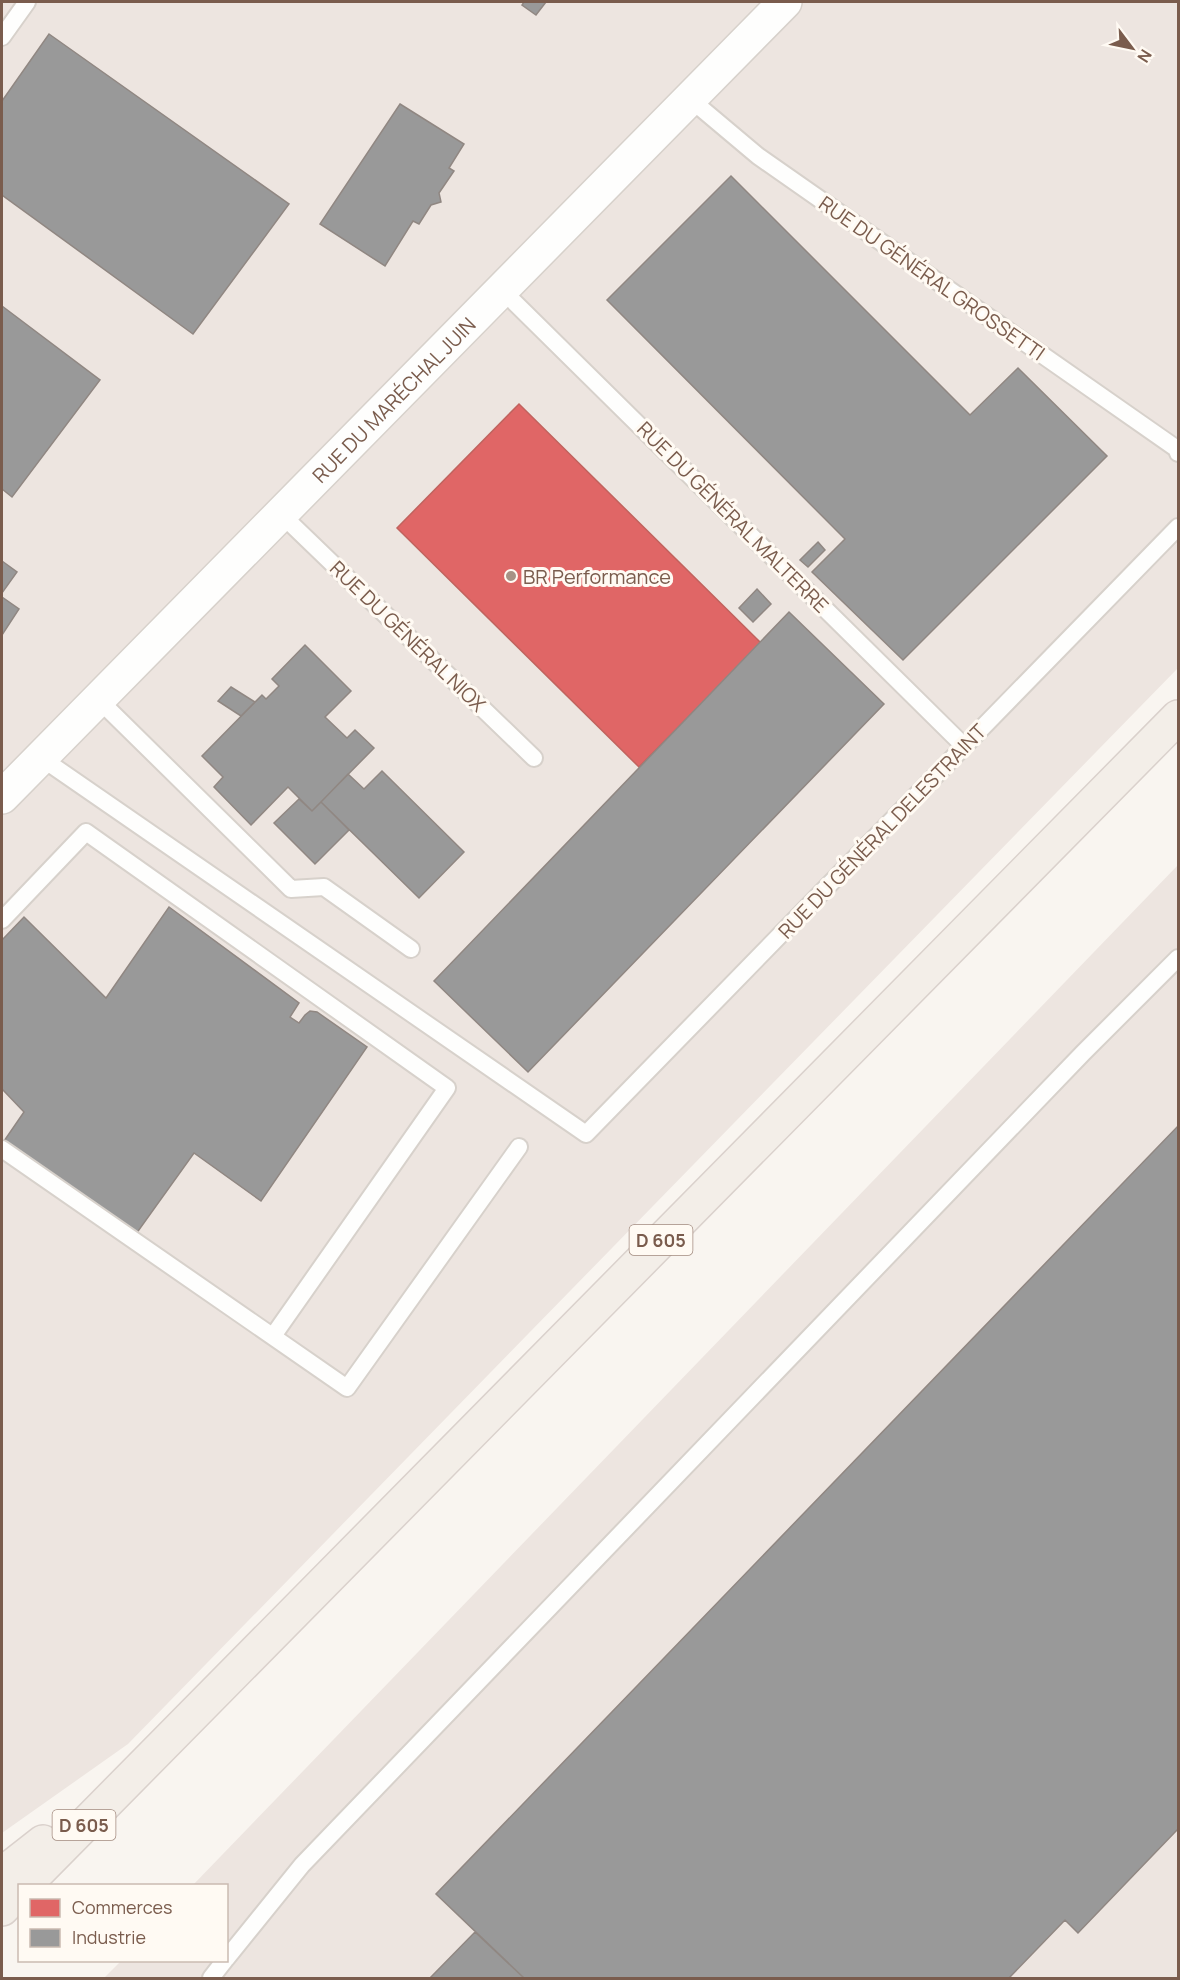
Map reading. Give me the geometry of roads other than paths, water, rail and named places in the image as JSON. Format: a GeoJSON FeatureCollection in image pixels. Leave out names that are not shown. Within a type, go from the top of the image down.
{"type":"FeatureCollection","features":[{"type":"Feature","properties":{"kind":"main road","name":"D 605"},"geometry":{"type":"LineString","coordinates":[[26,1884],[1179,717]]}},
{"type":"Feature","properties":{"kind":"main road"},"geometry":{"type":"LineString","coordinates":[[2,1874],[144,1764]]}},
{"type":"Feature","properties":{"kind":"main road"},"geometry":{"type":"LineString","coordinates":[[2,1909],[18,1892]]}},
{"type":"Feature","properties":{"kind":"street","name":"RUE DU MARÉCHAL JUIN"},"geometry":{"type":"LineString","coordinates":[[2,797],[785,2]]}},
{"type":"Feature","properties":{"kind":"lane"},"geometry":{"type":"LineString","coordinates":[[2,37],[27,2]]}},
{"type":"Feature","properties":{"kind":"lane","name":"RUE DU GÉNÉRAL GROSSETTI"},"geometry":{"type":"LineString","coordinates":[[689,98],[758,156],[1177,449],[1179,453]]}},
{"type":"Feature","properties":{"kind":"lane","name":"RUE DU GÉNÉRAL MALTERRE"},"geometry":{"type":"LineString","coordinates":[[501,289],[964,746]]}},
{"type":"Feature","properties":{"kind":"lane","name":"RUE DU GÉNÉRAL NIOX"},"geometry":{"type":"LineString","coordinates":[[281,514],[534,758]]}},
{"type":"Feature","properties":{"kind":"lane","name":"RUE DU GÉNÉRAL DELESTRAINT"},"geometry":{"type":"LineString","coordinates":[[40,757],[586,1134],[1179,527]]}},
{"type":"Feature","properties":{"kind":"lane"},"geometry":{"type":"LineString","coordinates":[[98,699],[291,889],[324,887],[411,949]]}},
{"type":"Feature","properties":{"kind":"lane"},"geometry":{"type":"LineString","coordinates":[[2,920],[86,832],[447,1088],[273,1336]]}},
{"type":"Feature","properties":{"kind":"lane"},"geometry":{"type":"LineString","coordinates":[[228,1958],[310,1857],[1083,1053],[1179,958]]}},
{"type":"Feature","properties":{"kind":"lane"},"geometry":{"type":"LineString","coordinates":[[2,1149],[347,1388],[519,1147]]}},
{"type":"Feature","properties":{"kind":"lane"},"geometry":{"type":"LineString","coordinates":[[211,1978],[224,1962]]}},
{"type":"Feature","properties":{"kind":"place","name":"BR Performance"},"geometry":{"type":"Point","coordinates":[511,576]}}]}
